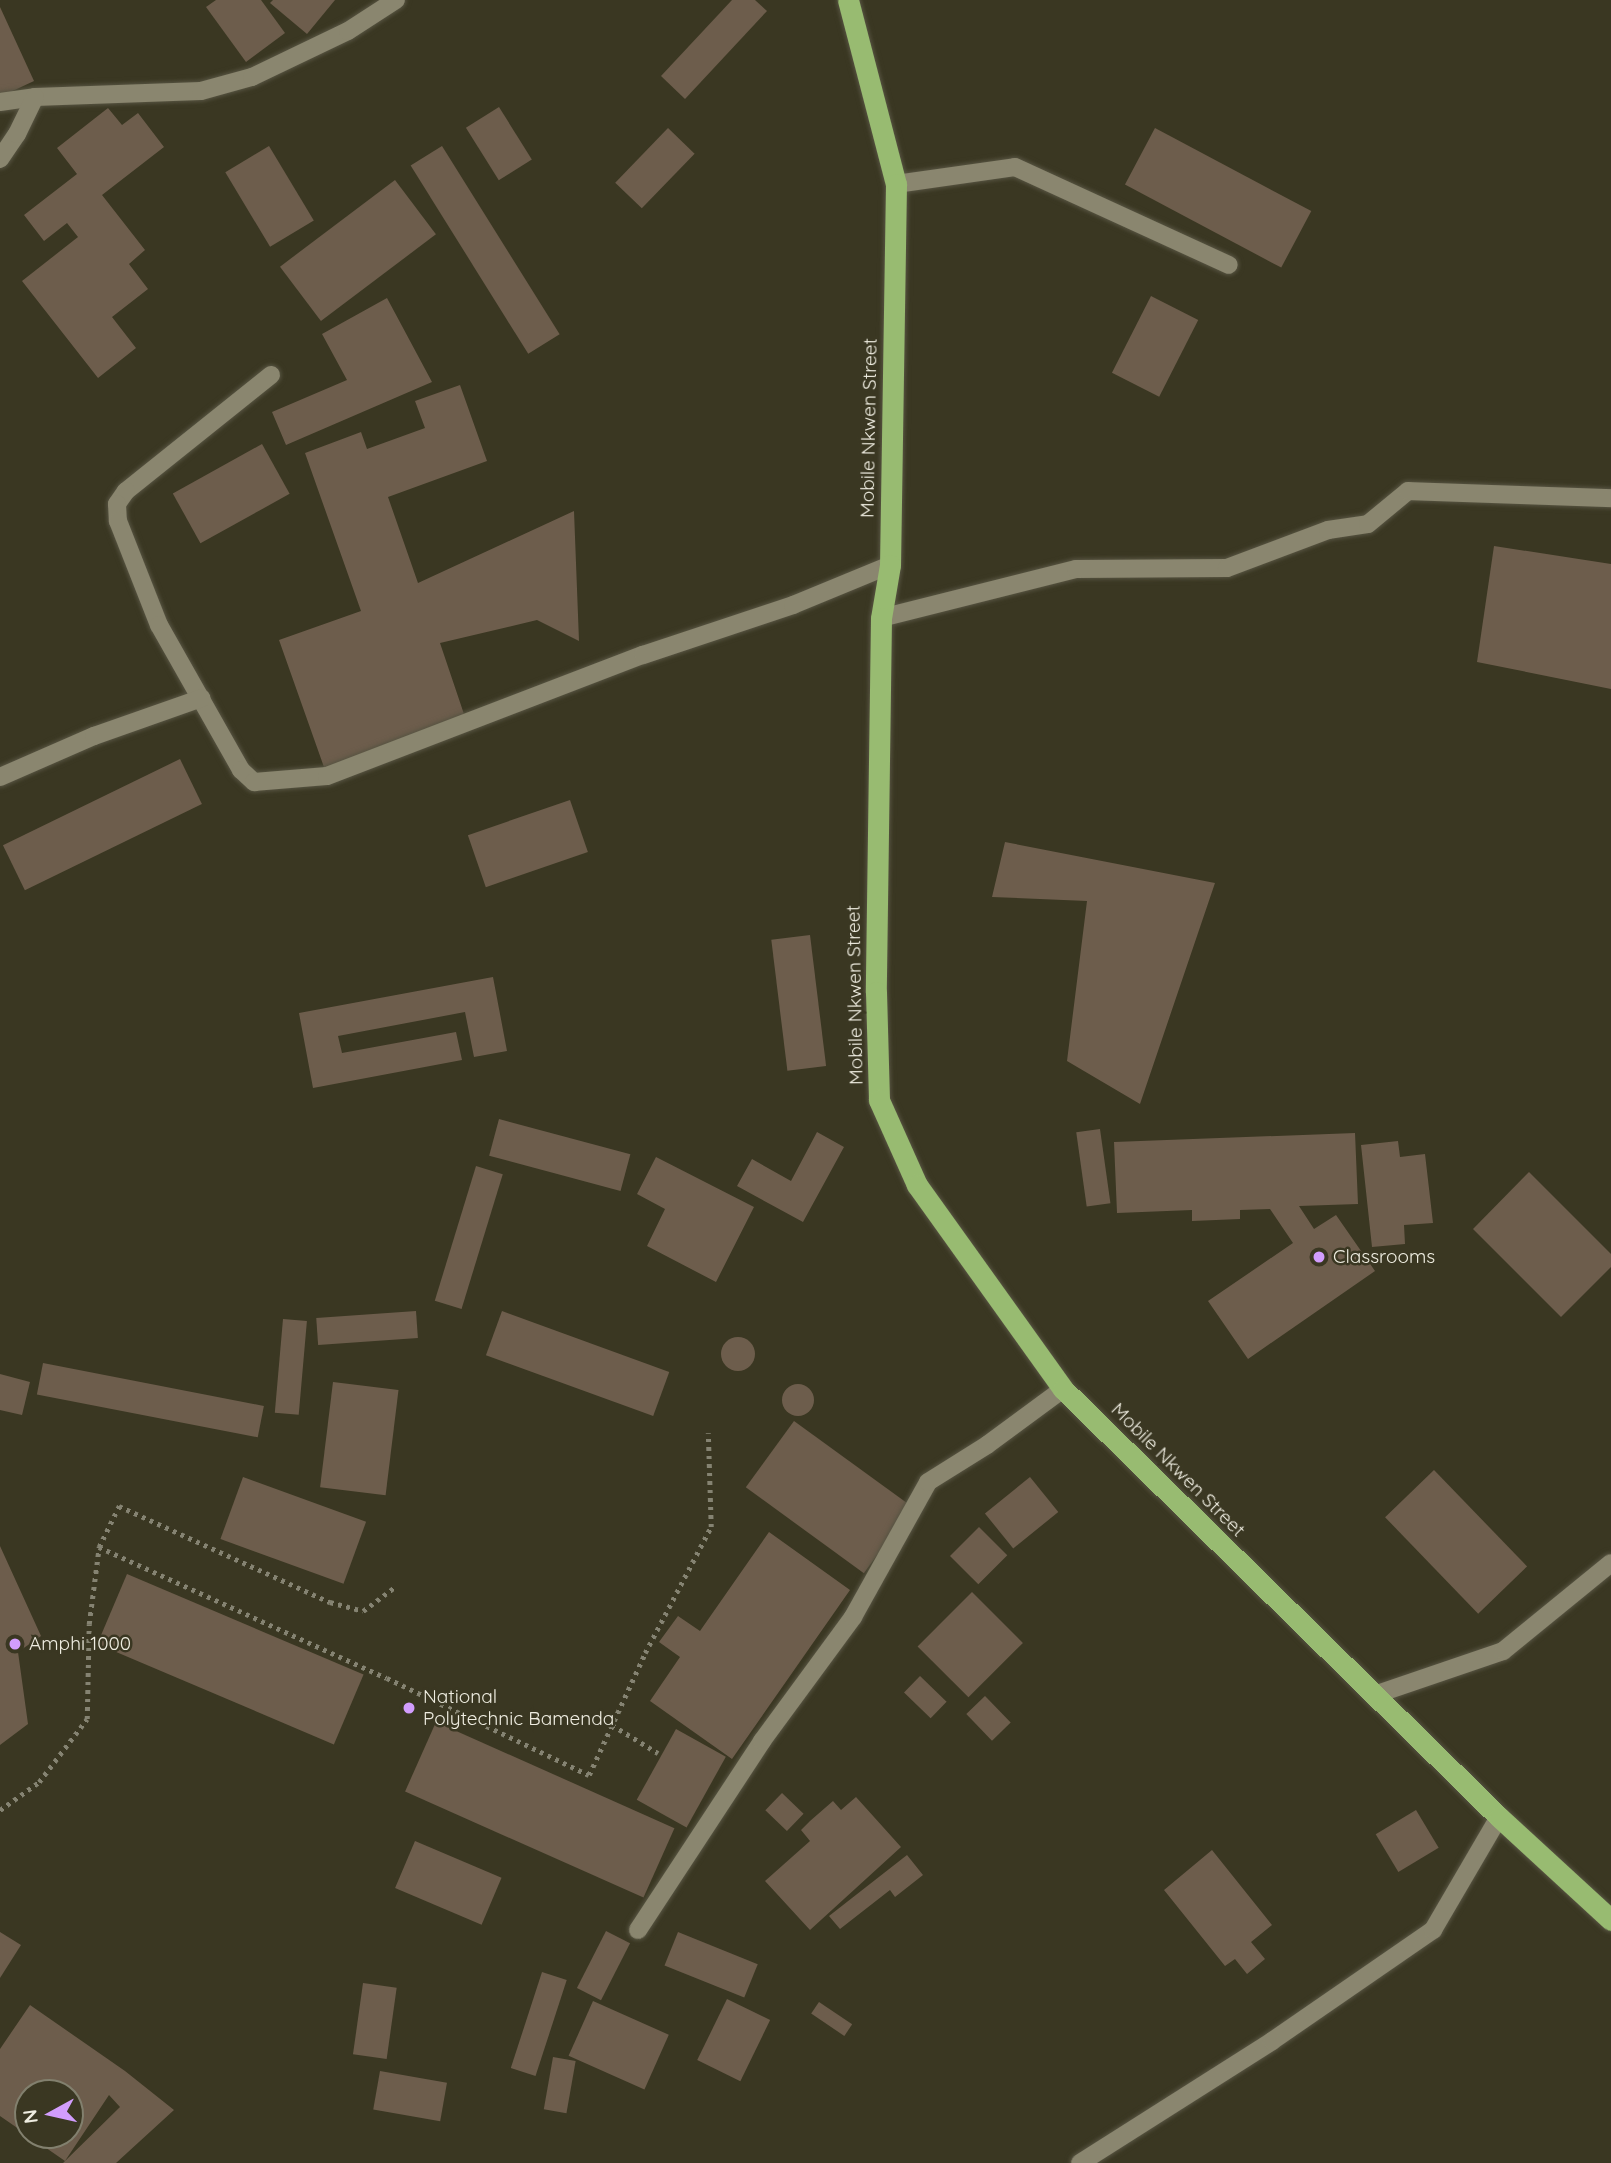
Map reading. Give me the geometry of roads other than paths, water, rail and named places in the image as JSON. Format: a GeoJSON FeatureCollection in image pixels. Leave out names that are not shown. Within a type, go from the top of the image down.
{"type":"FeatureCollection","features":[{"type":"Feature","properties":{"kind":"highway","name":"Mobile Nkwen Street"},"geometry":{"type":"LineString","coordinates":[[848,0],[896,184],[890,565],[881,618],[876,992],[879,1100],[917,1185],[1063,1389],[1499,1817],[1611,1920]]}},
{"type":"Feature","properties":{"kind":"street"},"geometry":{"type":"LineString","coordinates":[[0,102],[35,97],[201,90],[214,87],[252,77],[348,31],[396,0]]}},
{"type":"Feature","properties":{"kind":"street"},"geometry":{"type":"LineString","coordinates":[[0,159],[17,134],[35,97]]}},
{"type":"Feature","properties":{"kind":"street"},"geometry":{"type":"LineString","coordinates":[[896,184],[1015,167],[1229,265]]}},
{"type":"Feature","properties":{"kind":"street"},"geometry":{"type":"LineString","coordinates":[[271,375],[126,491],[117,504],[118,521],[159,625],[241,770],[254,782],[327,776],[643,655],[793,606],[890,565]]}},
{"type":"Feature","properties":{"kind":"street"},"geometry":{"type":"LineString","coordinates":[[881,618],[1076,569],[1227,568],[1328,530],[1368,524],[1408,491],[1611,498]]}},
{"type":"Feature","properties":{"kind":"street"},"geometry":{"type":"LineString","coordinates":[[0,777],[94,736],[202,698]]}},
{"type":"Feature","properties":{"kind":"street"},"geometry":{"type":"LineString","coordinates":[[638,1930],[762,1741],[853,1617],[928,1482],[987,1445],[1063,1389]]}},
{"type":"Feature","properties":{"kind":"street"},"geometry":{"type":"LineString","coordinates":[[1374,1695],[1503,1651],[1611,1563]]}},
{"type":"Feature","properties":{"kind":"street"},"geometry":{"type":"LineString","coordinates":[[1080,2163],[1272,2041],[1433,1930],[1499,1817]]}},
{"type":"Feature","properties":{"kind":"place","name":"Classrooms"},"geometry":{"type":"Point","coordinates":[1319,1257]}},
{"type":"Feature","properties":{"kind":"place","name":"Amphi 1000"},"geometry":{"type":"Point","coordinates":[15,1644]}},
{"type":"Feature","properties":{"kind":"place","name":"National Polytechnic Bamenda"},"geometry":{"type":"Point","coordinates":[409,1708]}}]}
